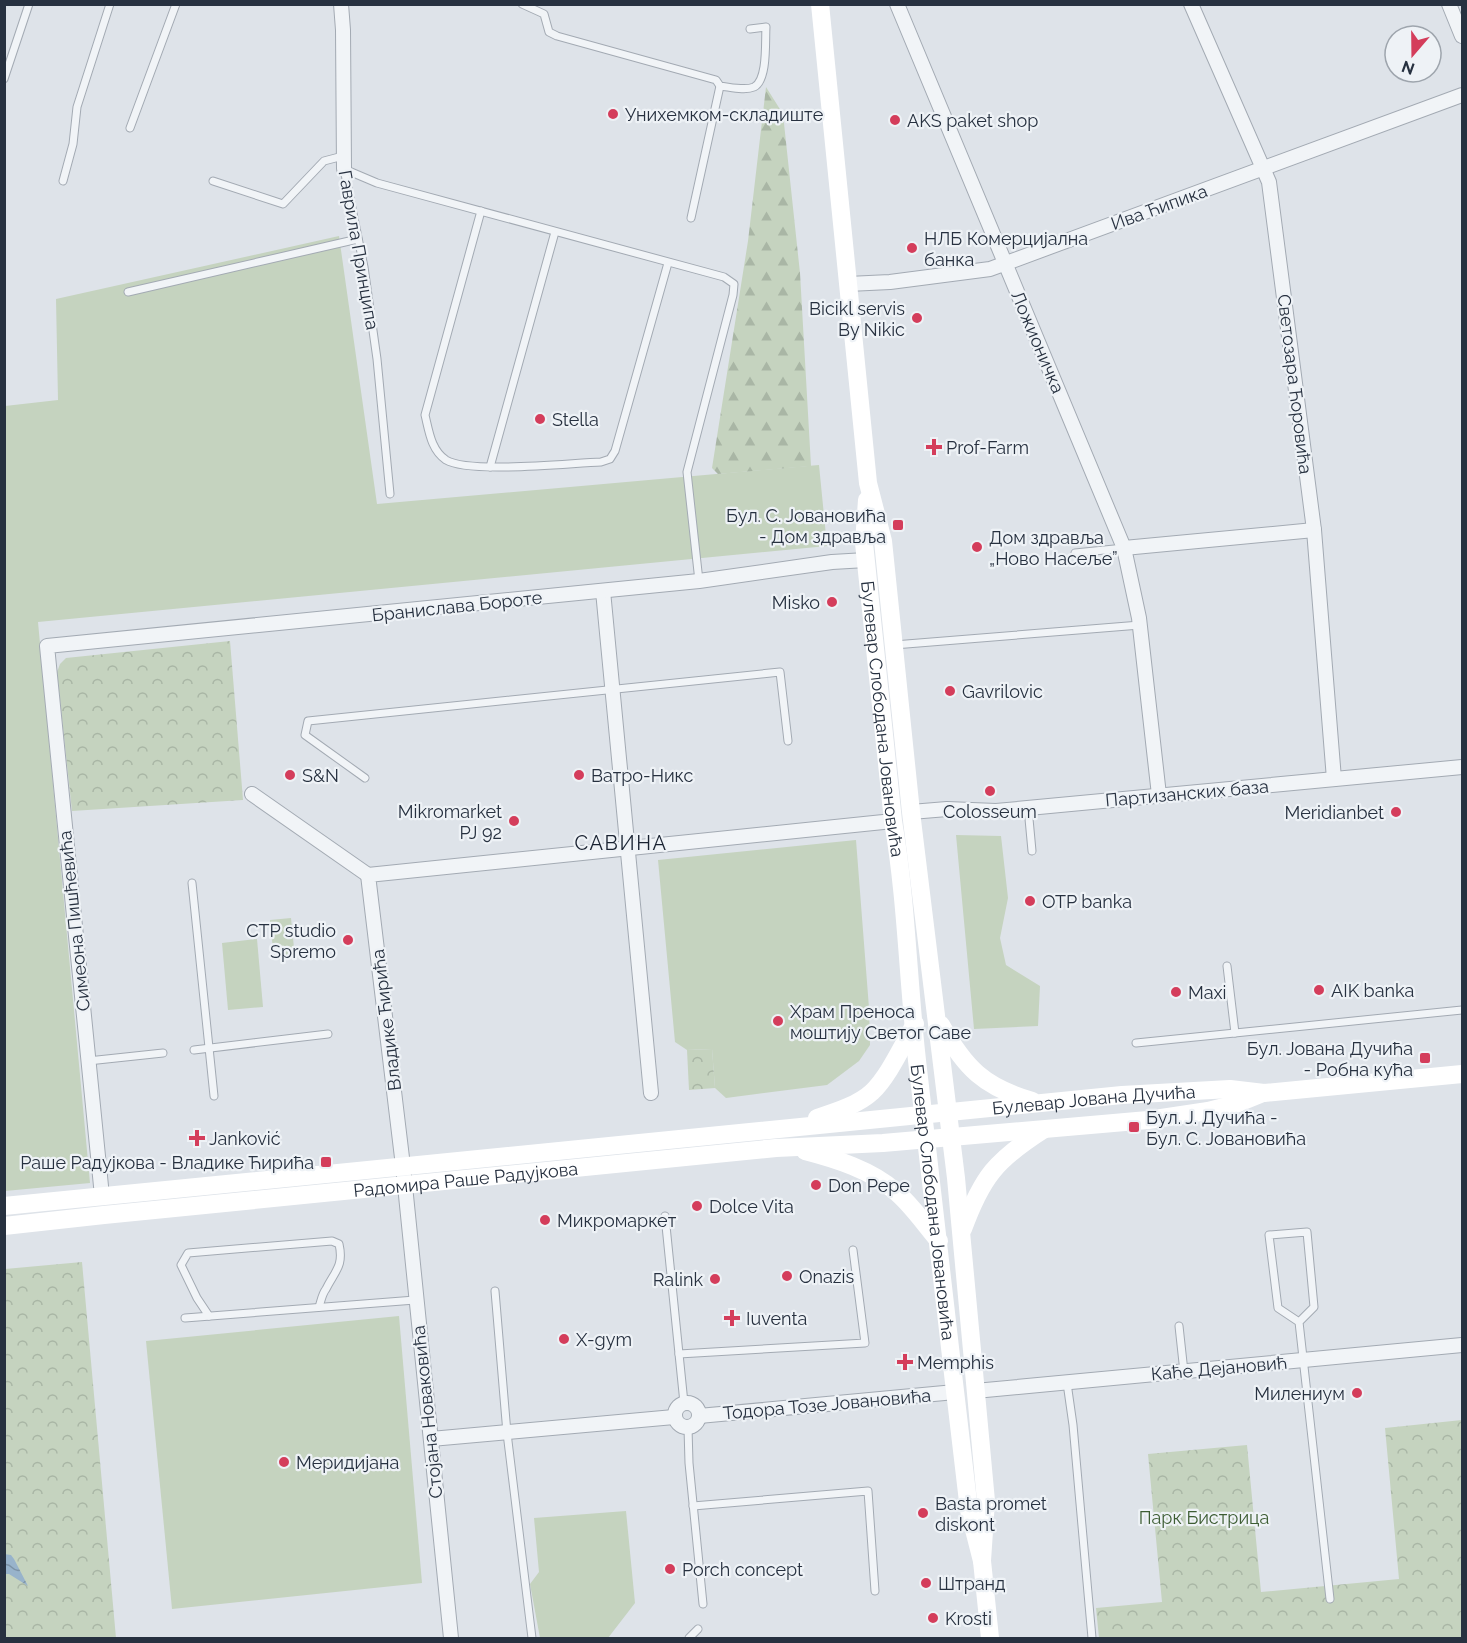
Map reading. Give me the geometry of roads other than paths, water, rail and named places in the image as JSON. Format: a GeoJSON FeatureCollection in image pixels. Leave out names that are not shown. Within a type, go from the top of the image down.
{"type":"FeatureCollection","features":[{"type":"Feature","properties":{"kind":"street","name":"Гаврила Принципа"},"geometry":{"type":"LineString","coordinates":[[341,4],[344,162]]}},
{"type":"Feature","properties":{"kind":"street","name":"Булевар Слободана Јовановића"},"geometry":{"type":"LineString","coordinates":[[820,4],[868,483],[883,541],[911,812],[951,1135],[986,1501],[982,1561]]}},
{"type":"Feature","properties":{"kind":"street","name":"Ложионичка"},"geometry":{"type":"LineString","coordinates":[[897,4],[1124,548],[1140,625],[1159,795]]}},
{"type":"Feature","properties":{"kind":"street","name":"Светозара Ћоровића"},"geometry":{"type":"LineString","coordinates":[[1191,4],[1269,182],[1314,530],[1335,779]]}},
{"type":"Feature","properties":{"kind":"street"},"geometry":{"type":"LineString","coordinates":[[1449,4],[1462,36]]}},
{"type":"Feature","properties":{"kind":"street","name":"Ива Ћипика"},"geometry":{"type":"LineString","coordinates":[[848,284],[890,282],[979,270],[1005,263],[1462,95]]}},
{"type":"Feature","properties":{"kind":"street","name":"Булевар Слободана Јовановића"},"geometry":{"type":"LineString","coordinates":[[868,483],[864,543],[892,821],[901,866],[923,1114],[969,1510],[982,1561],[990,1638]]}},
{"type":"Feature","properties":{"kind":"street"},"geometry":{"type":"LineString","coordinates":[[1124,548],[1314,530]]}},
{"type":"Feature","properties":{"kind":"street","name":"Бранислава Бороте"},"geometry":{"type":"LineString","coordinates":[[47,646],[699,581],[832,562],[866,560]]}},
{"type":"Feature","properties":{"kind":"street"},"geometry":{"type":"LineString","coordinates":[[603,591],[651,1093]]}},
{"type":"Feature","properties":{"kind":"street","name":"Симеона Пишћевића"},"geometry":{"type":"LineString","coordinates":[[47,646],[102,1196]]}},
{"type":"Feature","properties":{"kind":"street","name":"Партизанских база"},"geometry":{"type":"LineString","coordinates":[[911,812],[947,809],[996,811],[1462,767]]}},
{"type":"Feature","properties":{"kind":"street"},"geometry":{"type":"LineString","coordinates":[[252,794],[368,874],[892,821]]}},
{"type":"Feature","properties":{"kind":"street","name":"Владике Ћирића"},"geometry":{"type":"LineString","coordinates":[[368,874],[405,1186]]}},
{"type":"Feature","properties":{"kind":"street"},"geometry":{"type":"LineString","coordinates":[[938,1019],[956,1051],[981,1078],[1009,1094],[1039,1103]]}},
{"type":"Feature","properties":{"kind":"street"},"geometry":{"type":"LineString","coordinates":[[784,1128],[828,1115],[856,1103],[872,1092],[884,1077],[915,1024]]}},
{"type":"Feature","properties":{"kind":"street","name":"Булевар Јована Дучића"},"geometry":{"type":"LineString","coordinates":[[923,1114],[1193,1090],[1230,1089],[1264,1093],[1462,1074]]}},
{"type":"Feature","properties":{"kind":"street","name":"Булевар Јована Дучића"},"geometry":{"type":"LineString","coordinates":[[927,1138],[1148,1120],[1208,1111],[1236,1104],[1264,1093]]}},
{"type":"Feature","properties":{"kind":"street","name":"Радомира Раше Радујкова"},"geometry":{"type":"LineString","coordinates":[[4,1206],[923,1114]]}},
{"type":"Feature","properties":{"kind":"street"},"geometry":{"type":"LineString","coordinates":[[960,1236],[972,1203],[984,1180],[1007,1154],[1044,1129]]}},
{"type":"Feature","properties":{"kind":"street","name":"Радомира Раше Радујкова"},"geometry":{"type":"LineString","coordinates":[[4,1226],[786,1148],[883,1143],[927,1138]]}},
{"type":"Feature","properties":{"kind":"street"},"geometry":{"type":"LineString","coordinates":[[786,1148],[844,1163],[874,1176],[900,1195],[939,1241]]}},
{"type":"Feature","properties":{"kind":"street","name":"Стојана Новаковића"},"geometry":{"type":"LineString","coordinates":[[405,1186],[451,1638]]}},
{"type":"Feature","properties":{"kind":"street","name":"Каће Дејановић"},"geometry":{"type":"LineString","coordinates":[[975,1391],[1462,1345]]}},
{"type":"Feature","properties":{"kind":"street","name":"Тодора Тозе Јовановића"},"geometry":{"type":"LineString","coordinates":[[699,1416],[955,1392]]}},
{"type":"Feature","properties":{"kind":"street"},"geometry":{"type":"LineString","coordinates":[[684,1403],[693,1404],[699,1416],[696,1424],[688,1428],[679,1425],[674,1417],[676,1408],[684,1403]]}},
{"type":"Feature","properties":{"kind":"street"},"geometry":{"type":"LineString","coordinates":[[431,1439],[674,1417]]}},
{"type":"Feature","properties":{"kind":"lane"},"geometry":{"type":"LineString","coordinates":[[4,79],[29,4]]}},
{"type":"Feature","properties":{"kind":"lane"},"geometry":{"type":"LineString","coordinates":[[63,181],[73,144],[77,107],[110,4]]}},
{"type":"Feature","properties":{"kind":"lane"},"geometry":{"type":"LineString","coordinates":[[130,129],[176,4]]}},
{"type":"Feature","properties":{"kind":"lane"},"geometry":{"type":"LineString","coordinates":[[522,4],[544,14],[549,32],[557,36],[716,80],[720,86],[691,218]]}},
{"type":"Feature","properties":{"kind":"lane"},"geometry":{"type":"LineString","coordinates":[[720,86],[747,88],[759,83],[763,74],[766,27],[750,29]]}},
{"type":"Feature","properties":{"kind":"lane"},"geometry":{"type":"LineString","coordinates":[[213,181],[284,204],[324,161],[344,162],[377,183],[724,278],[734,284],[687,472],[699,581]]}},
{"type":"Feature","properties":{"kind":"lane","name":"Гаврила Принципа"},"geometry":{"type":"LineString","coordinates":[[344,162],[377,359],[390,494]]}},
{"type":"Feature","properties":{"kind":"lane"},"geometry":{"type":"LineString","coordinates":[[481,211],[425,415],[432,445],[445,459],[461,466],[490,467],[601,462],[610,459],[615,451],[668,263]]}},
{"type":"Feature","properties":{"kind":"lane"},"geometry":{"type":"LineString","coordinates":[[490,467],[555,232]]}},
{"type":"Feature","properties":{"kind":"lane"},"geometry":{"type":"LineString","coordinates":[[128,292],[358,239]]}},
{"type":"Feature","properties":{"kind":"lane"},"geometry":{"type":"LineString","coordinates":[[1075,553],[1124,548]]}},
{"type":"Feature","properties":{"kind":"lane"},"geometry":{"type":"LineString","coordinates":[[894,645],[1140,625]]}},
{"type":"Feature","properties":{"kind":"lane"},"geometry":{"type":"LineString","coordinates":[[365,778],[305,735],[308,721],[780,672],[788,741]]}},
{"type":"Feature","properties":{"kind":"lane"},"geometry":{"type":"LineString","coordinates":[[1028,808],[1032,851]]}},
{"type":"Feature","properties":{"kind":"lane"},"geometry":{"type":"LineString","coordinates":[[192,883],[214,1096]]}},
{"type":"Feature","properties":{"kind":"lane"},"geometry":{"type":"LineString","coordinates":[[1227,966],[1235,1033]]}},
{"type":"Feature","properties":{"kind":"lane"},"geometry":{"type":"LineString","coordinates":[[1136,1043],[1462,1010]]}},
{"type":"Feature","properties":{"kind":"lane"},"geometry":{"type":"LineString","coordinates":[[194,1050],[328,1034]]}},
{"type":"Feature","properties":{"kind":"lane"},"geometry":{"type":"LineString","coordinates":[[88,1061],[163,1053]]}},
{"type":"Feature","properties":{"kind":"lane"},"geometry":{"type":"LineString","coordinates":[[666,1216],[684,1403]]}},
{"type":"Feature","properties":{"kind":"lane"},"geometry":{"type":"LineString","coordinates":[[1307,1232],[1314,1307],[1299,1322],[1278,1308],[1269,1235],[1307,1232]]}},
{"type":"Feature","properties":{"kind":"lane"},"geometry":{"type":"LineString","coordinates":[[209,1316],[196,1298],[181,1265],[188,1253],[332,1241],[339,1244],[342,1256],[337,1273],[325,1290],[319,1307]]}},
{"type":"Feature","properties":{"kind":"lane"},"geometry":{"type":"LineString","coordinates":[[679,1354],[866,1342],[853,1250]]}},
{"type":"Feature","properties":{"kind":"lane"},"geometry":{"type":"LineString","coordinates":[[495,1291],[507,1433],[532,1638]]}},
{"type":"Feature","properties":{"kind":"lane"},"geometry":{"type":"LineString","coordinates":[[185,1318],[416,1300]]}},
{"type":"Feature","properties":{"kind":"lane"},"geometry":{"type":"LineString","coordinates":[[1299,1322],[1330,1599]]}},
{"type":"Feature","properties":{"kind":"lane"},"geometry":{"type":"LineString","coordinates":[[1179,1326],[1184,1372]]}},
{"type":"Feature","properties":{"kind":"lane"},"geometry":{"type":"LineString","coordinates":[[1067,1383],[1073,1425],[1092,1638]]}},
{"type":"Feature","properties":{"kind":"lane"},"geometry":{"type":"LineString","coordinates":[[688,1428],[703,1604]]}},
{"type":"Feature","properties":{"kind":"lane"},"geometry":{"type":"LineString","coordinates":[[693,1506],[868,1491],[875,1591]]}},
{"type":"Feature","properties":{"kind":"lane"},"geometry":{"type":"LineString","coordinates":[[689,1638],[698,1629],[699,1638]]}},
{"type":"Feature","properties":{"kind":"water"},"geometry":{"type":"Polygon","coordinates":[[[4,1554],[11,1555],[14,1559],[28,1586],[9,1574],[5,1574],[4,1554]]]}},
{"type":"Feature","properties":{"kind":"place","name":"Унихемком-складиште"},"geometry":{"type":"Point","coordinates":[613,114]}},
{"type":"Feature","properties":{"kind":"place","name":"AKS paket shop"},"geometry":{"type":"Point","coordinates":[895,120]}},
{"type":"Feature","properties":{"kind":"place","name":"НЛБ Комерцијална банка"},"geometry":{"type":"Point","coordinates":[912,248]}},
{"type":"Feature","properties":{"kind":"place","name":"Bicikl servis By Nikic"},"geometry":{"type":"Point","coordinates":[917,318]}},
{"type":"Feature","properties":{"kind":"place","name":"Stella"},"geometry":{"type":"Point","coordinates":[540,419]}},
{"type":"Feature","properties":{"kind":"place","name":"Prof-Farm"},"geometry":{"type":"Point","coordinates":[934,447]}},
{"type":"Feature","properties":{"kind":"place","name":"Бул. С. Јовановића - Дом здравља"},"geometry":{"type":"Point","coordinates":[898,525]}},
{"type":"Feature","properties":{"kind":"place","name":"Дом здравља „Ново Насеље”"},"geometry":{"type":"Point","coordinates":[977,547]}},
{"type":"Feature","properties":{"kind":"place","name":"Misko"},"geometry":{"type":"Point","coordinates":[832,602]}},
{"type":"Feature","properties":{"kind":"place","name":"Gavrilovic"},"geometry":{"type":"Point","coordinates":[950,691]}},
{"type":"Feature","properties":{"kind":"place","name":"S&N"},"geometry":{"type":"Point","coordinates":[290,775]}},
{"type":"Feature","properties":{"kind":"place","name":"Ватро-Никс"},"geometry":{"type":"Point","coordinates":[579,775]}},
{"type":"Feature","properties":{"kind":"place","name":"Colosseum"},"geometry":{"type":"Point","coordinates":[990,791]}},
{"type":"Feature","properties":{"kind":"place","name":"Meridianbet"},"geometry":{"type":"Point","coordinates":[1396,812]}},
{"type":"Feature","properties":{"kind":"place","name":"Mikromarket PJ 92"},"geometry":{"type":"Point","coordinates":[514,821]}},
{"type":"Feature","properties":{"kind":"place","name":"OTP banka"},"geometry":{"type":"Point","coordinates":[1030,901]}},
{"type":"Feature","properties":{"kind":"place","name":"CTP studio Spremo"},"geometry":{"type":"Point","coordinates":[348,940]}},
{"type":"Feature","properties":{"kind":"place","name":"AIK banka"},"geometry":{"type":"Point","coordinates":[1319,990]}},
{"type":"Feature","properties":{"kind":"place","name":"Maxi"},"geometry":{"type":"Point","coordinates":[1176,992]}},
{"type":"Feature","properties":{"kind":"place","name":"Храм Преноса моштију Светог Саве"},"geometry":{"type":"Point","coordinates":[778,1021]}},
{"type":"Feature","properties":{"kind":"place","name":"Бул. Јована Дучића - Робна кућа"},"geometry":{"type":"Point","coordinates":[1425,1058]}},
{"type":"Feature","properties":{"kind":"place","name":"Бул. Ј. Дучића - Бул. С. Јовановића"},"geometry":{"type":"Point","coordinates":[1134,1127]}},
{"type":"Feature","properties":{"kind":"place","name":"Janković"},"geometry":{"type":"Point","coordinates":[197,1138]}},
{"type":"Feature","properties":{"kind":"place","name":"Раше Радујкова - Владике Ћирића"},"geometry":{"type":"Point","coordinates":[326,1162]}},
{"type":"Feature","properties":{"kind":"place","name":"Don Pepe"},"geometry":{"type":"Point","coordinates":[816,1185]}},
{"type":"Feature","properties":{"kind":"place","name":"Dolce Vita"},"geometry":{"type":"Point","coordinates":[697,1206]}},
{"type":"Feature","properties":{"kind":"place","name":"Микромаркет"},"geometry":{"type":"Point","coordinates":[545,1220]}},
{"type":"Feature","properties":{"kind":"place","name":"Onazis"},"geometry":{"type":"Point","coordinates":[787,1276]}},
{"type":"Feature","properties":{"kind":"place","name":"Ralink"},"geometry":{"type":"Point","coordinates":[715,1279]}},
{"type":"Feature","properties":{"kind":"place","name":"Iuventa"},"geometry":{"type":"Point","coordinates":[732,1318]}},
{"type":"Feature","properties":{"kind":"place","name":"X-gym"},"geometry":{"type":"Point","coordinates":[564,1339]}},
{"type":"Feature","properties":{"kind":"place","name":"Memphis"},"geometry":{"type":"Point","coordinates":[905,1362]}},
{"type":"Feature","properties":{"kind":"place","name":"Милениум"},"geometry":{"type":"Point","coordinates":[1357,1393]}},
{"type":"Feature","properties":{"kind":"place","name":"Меридијана"},"geometry":{"type":"Point","coordinates":[284,1462]}},
{"type":"Feature","properties":{"kind":"place","name":"Basta promet diskont"},"geometry":{"type":"Point","coordinates":[923,1513]}},
{"type":"Feature","properties":{"kind":"place","name":"Porch concept"},"geometry":{"type":"Point","coordinates":[670,1569]}},
{"type":"Feature","properties":{"kind":"place","name":"Штранд"},"geometry":{"type":"Point","coordinates":[926,1583]}},
{"type":"Feature","properties":{"kind":"place","name":"Krosti"},"geometry":{"type":"Point","coordinates":[933,1618]}},
{"type":"Feature","properties":{"kind":"district","name":"САВИНА"},"geometry":{"type":"Point","coordinates":[621,843]}},
{"type":"Feature","properties":{"kind":"park label","name":"Парк Бистрица"},"geometry":{"type":"Point","coordinates":[1204,1517]}}]}
